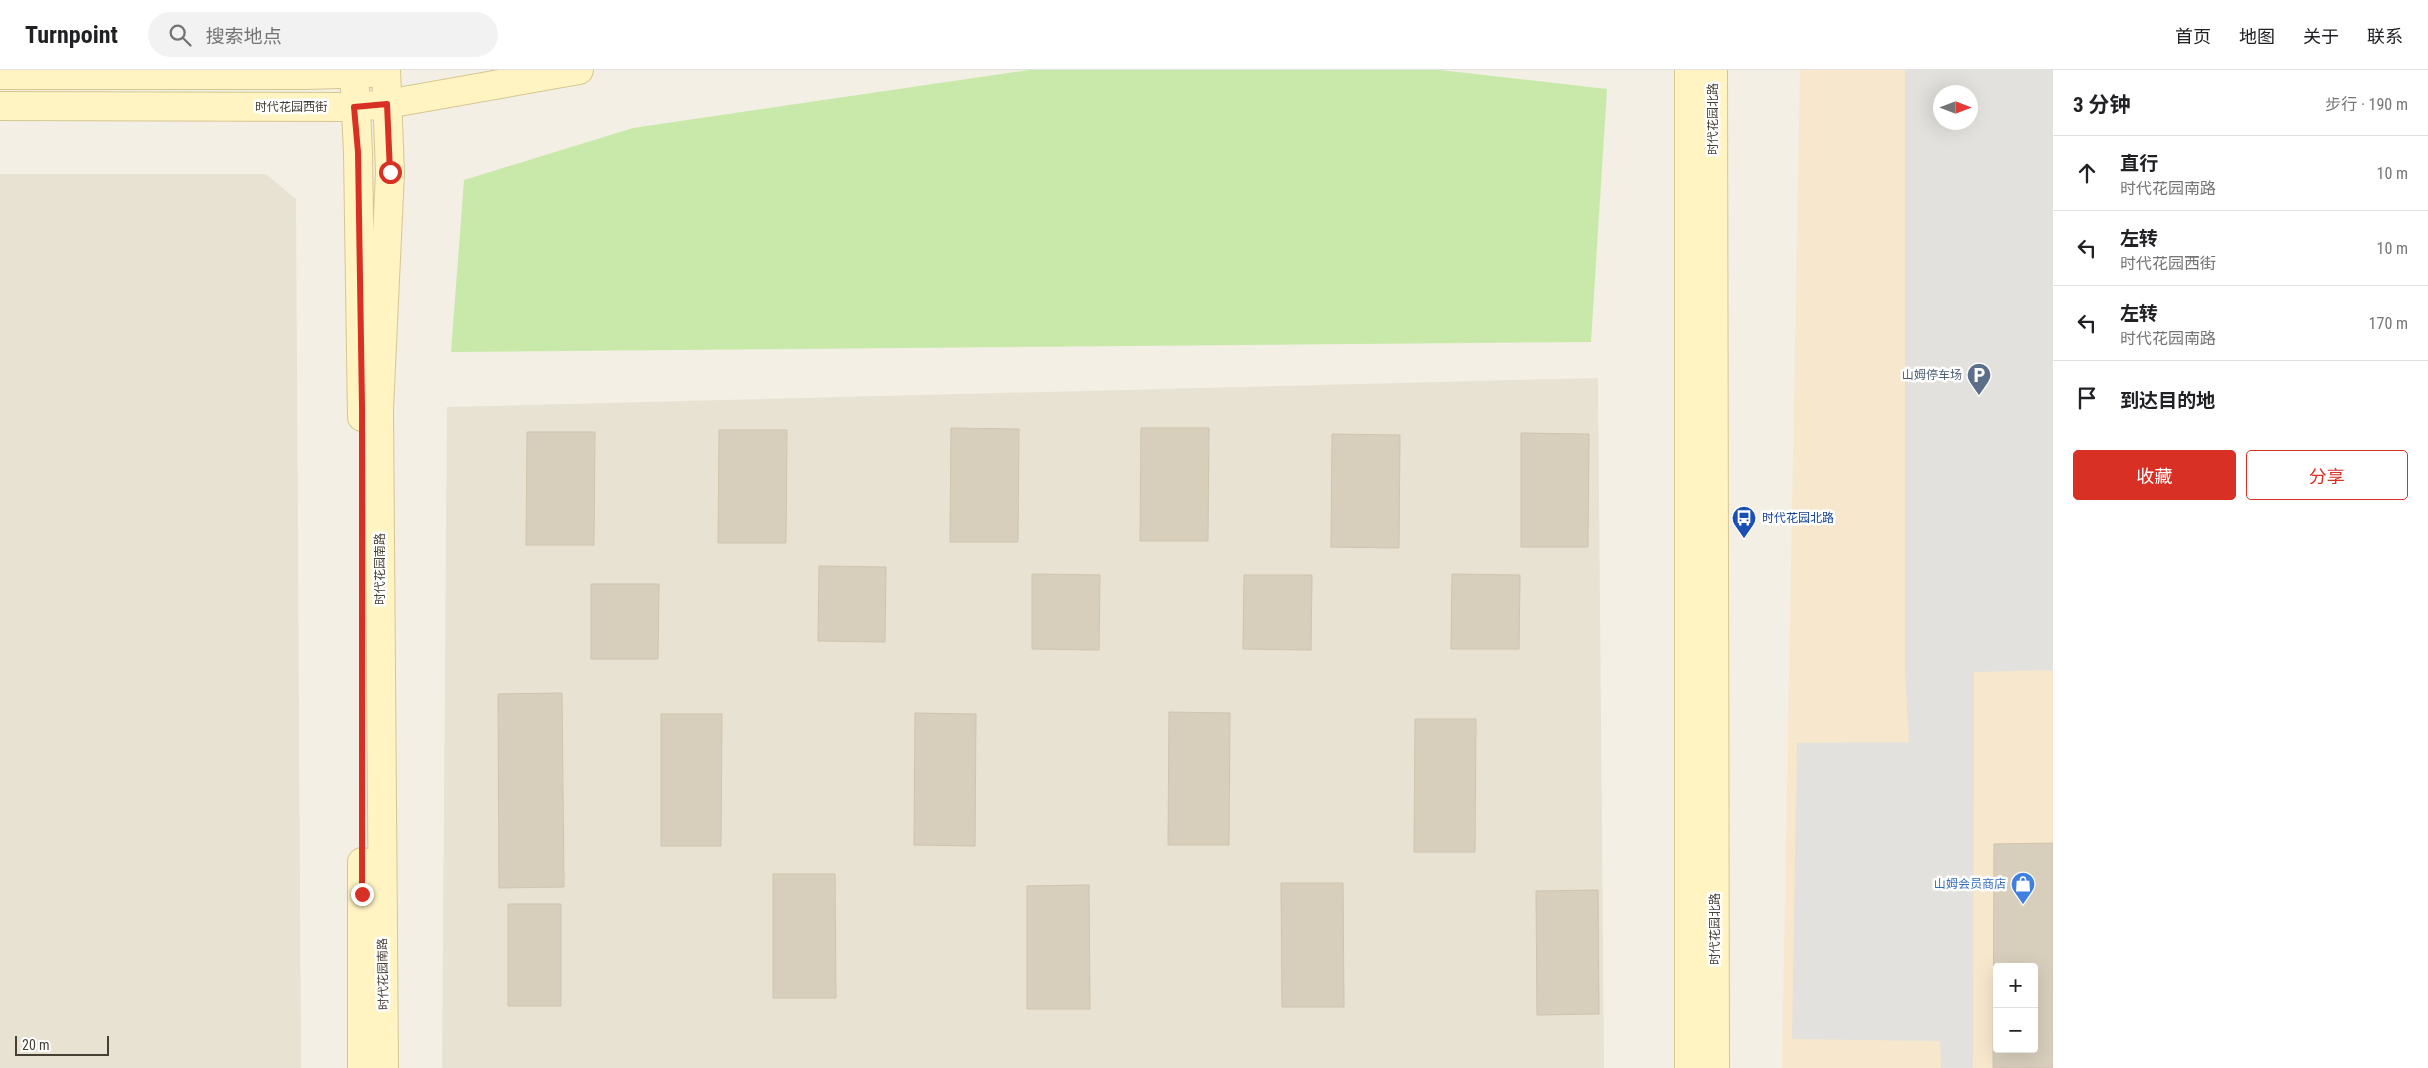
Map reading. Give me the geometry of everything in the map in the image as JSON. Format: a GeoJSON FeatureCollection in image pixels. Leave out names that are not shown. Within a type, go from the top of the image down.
{"type":"FeatureCollection","features":[{"type":"Feature","properties":{"kind":"street","name":"时代花园西街"},"geometry":{"type":"LineString","coordinates":[[0,106],[354,107],[387,104],[579,70]]}},
{"type":"Feature","properties":{"kind":"street","name":"时代花园北路"},"geometry":{"type":"LineString","coordinates":[[1689,70],[1689,1068]]}},
{"type":"Feature","properties":{"kind":"street","name":"时代花园北路"},"geometry":{"type":"LineString","coordinates":[[1713,70],[1715,1068]]}},
{"type":"Feature","properties":{"kind":"street","name":"时代花园南路"},"geometry":{"type":"LineString","coordinates":[[384,1068],[380,409],[390,172],[387,104],[390,71]]}},
{"type":"Feature","properties":{"kind":"street"},"geometry":{"type":"LineString","coordinates":[[0,76],[390,71]]}},
{"type":"Feature","properties":{"kind":"street","name":"时代花园南路"},"geometry":{"type":"LineString","coordinates":[[354,72],[354,107],[358,152],[362,406],[362,1068]]}},
{"type":"Feature","properties":{"kind":"shaded area"},"geometry":{"type":"Polygon","coordinates":[[[1800,70],[2053,70],[2053,1068],[1782,1068],[1800,70]]]}},
{"type":"Feature","properties":{"kind":"shaded area","name":"山姆停车场"},"geometry":{"type":"Polygon","coordinates":[[[1905,70],[2053,70],[2053,670],[1974,672],[1973,1068],[1941,1068],[1940,1041],[1792,1039],[1797,743],[1909,742],[1905,672],[1905,70]]]}},
{"type":"Feature","properties":{"kind":"shaded area"},"geometry":{"type":"Polygon","coordinates":[[[0,174],[266,174],[296,199],[301,1068],[0,1068],[0,174]]]}},
{"type":"Feature","properties":{"kind":"shaded area"},"geometry":{"type":"Polygon","coordinates":[[[1598,378],[1604,1068],[442,1068],[447,407],[1598,378]]]}},
{"type":"Feature","properties":{"kind":"green space"},"geometry":{"type":"Polygon","coordinates":[[[1029,70],[1440,70],[1607,89],[1591,342],[451,352],[464,180],[633,128],[1029,70]]]}},
{"type":"Feature","properties":{"kind":"building"},"geometry":{"type":"Polygon","coordinates":[[[951,428],[1019,429],[1018,542],[950,542],[951,428]]]}},
{"type":"Feature","properties":{"kind":"building"},"geometry":{"type":"Polygon","coordinates":[[[1141,428],[1209,428],[1208,541],[1140,541],[1141,428]]]}},
{"type":"Feature","properties":{"kind":"building"},"geometry":{"type":"Polygon","coordinates":[[[719,430],[787,430],[786,543],[718,543],[719,430]]]}},
{"type":"Feature","properties":{"kind":"building"},"geometry":{"type":"Polygon","coordinates":[[[527,432],[595,432],[594,545],[526,545],[527,432]]]}},
{"type":"Feature","properties":{"kind":"building"},"geometry":{"type":"Polygon","coordinates":[[[1521,433],[1589,434],[1588,547],[1521,547],[1521,433]]]}},
{"type":"Feature","properties":{"kind":"building"},"geometry":{"type":"Polygon","coordinates":[[[1332,434],[1400,435],[1399,548],[1331,547],[1332,434]]]}},
{"type":"Feature","properties":{"kind":"building"},"geometry":{"type":"Polygon","coordinates":[[[819,566],[886,567],[885,642],[818,641],[819,566]]]}},
{"type":"Feature","properties":{"kind":"building"},"geometry":{"type":"Polygon","coordinates":[[[1032,574],[1100,575],[1099,650],[1032,649],[1032,574]]]}},
{"type":"Feature","properties":{"kind":"building"},"geometry":{"type":"Polygon","coordinates":[[[1452,574],[1520,575],[1519,649],[1451,649],[1452,574]]]}},
{"type":"Feature","properties":{"kind":"building"},"geometry":{"type":"Polygon","coordinates":[[[1244,575],[1312,575],[1311,650],[1243,649],[1244,575]]]}},
{"type":"Feature","properties":{"kind":"building"},"geometry":{"type":"Polygon","coordinates":[[[591,584],[659,584],[658,659],[591,659],[591,584]]]}},
{"type":"Feature","properties":{"kind":"building"},"geometry":{"type":"Polygon","coordinates":[[[562,693],[564,887],[499,888],[498,694],[562,693]]]}},
{"type":"Feature","properties":{"kind":"building"},"geometry":{"type":"Polygon","coordinates":[[[1169,712],[1230,713],[1229,845],[1168,845],[1169,712]]]}},
{"type":"Feature","properties":{"kind":"building"},"geometry":{"type":"Polygon","coordinates":[[[915,713],[976,714],[975,846],[914,845],[915,713]]]}},
{"type":"Feature","properties":{"kind":"building"},"geometry":{"type":"Polygon","coordinates":[[[661,714],[722,714],[721,846],[661,846],[661,714]]]}},
{"type":"Feature","properties":{"kind":"building"},"geometry":{"type":"Polygon","coordinates":[[[1415,719],[1476,719],[1475,852],[1414,852],[1415,719]]]}},
{"type":"Feature","properties":{"kind":"building","name":"山姆会员商店"},"geometry":{"type":"Polygon","coordinates":[[[2053,843],[2053,1068],[1993,1068],[1993,1053],[2038,1053],[2038,963],[1993,963],[1994,844],[2053,843]]]}},
{"type":"Feature","properties":{"kind":"building"},"geometry":{"type":"Polygon","coordinates":[[[773,874],[835,874],[836,998],[773,998],[773,874]]]}},
{"type":"Feature","properties":{"kind":"building"},"geometry":{"type":"Polygon","coordinates":[[[1281,883],[1343,883],[1344,1007],[1282,1007],[1281,883]]]}},
{"type":"Feature","properties":{"kind":"building"},"geometry":{"type":"Polygon","coordinates":[[[1089,885],[1090,1009],[1027,1009],[1027,886],[1089,885]]]}},
{"type":"Feature","properties":{"kind":"building"},"geometry":{"type":"Polygon","coordinates":[[[1598,890],[1599,1014],[1537,1015],[1536,891],[1598,890]]]}},
{"type":"Feature","properties":{"kind":"building"},"geometry":{"type":"Polygon","coordinates":[[[508,904],[561,904],[561,1006],[508,1006],[508,904]]]}},
{"type":"Feature","properties":{"kind":"place","name":"山姆停车场"},"geometry":{"type":"Point","coordinates":[1979,396]}},
{"type":"Feature","properties":{"kind":"place","name":"时代花园北路"},"geometry":{"type":"Point","coordinates":[1744,539]}},
{"type":"Feature","properties":{"kind":"place","name":"山姆会员商店"},"geometry":{"type":"Point","coordinates":[2023,905]}},
{"type":"Feature","properties":{"kind":"route"},"geometry":{"type":"LineString","coordinates":[[362,894],[362,406],[358,152],[354,107],[387,104],[390,172]]}}]}
